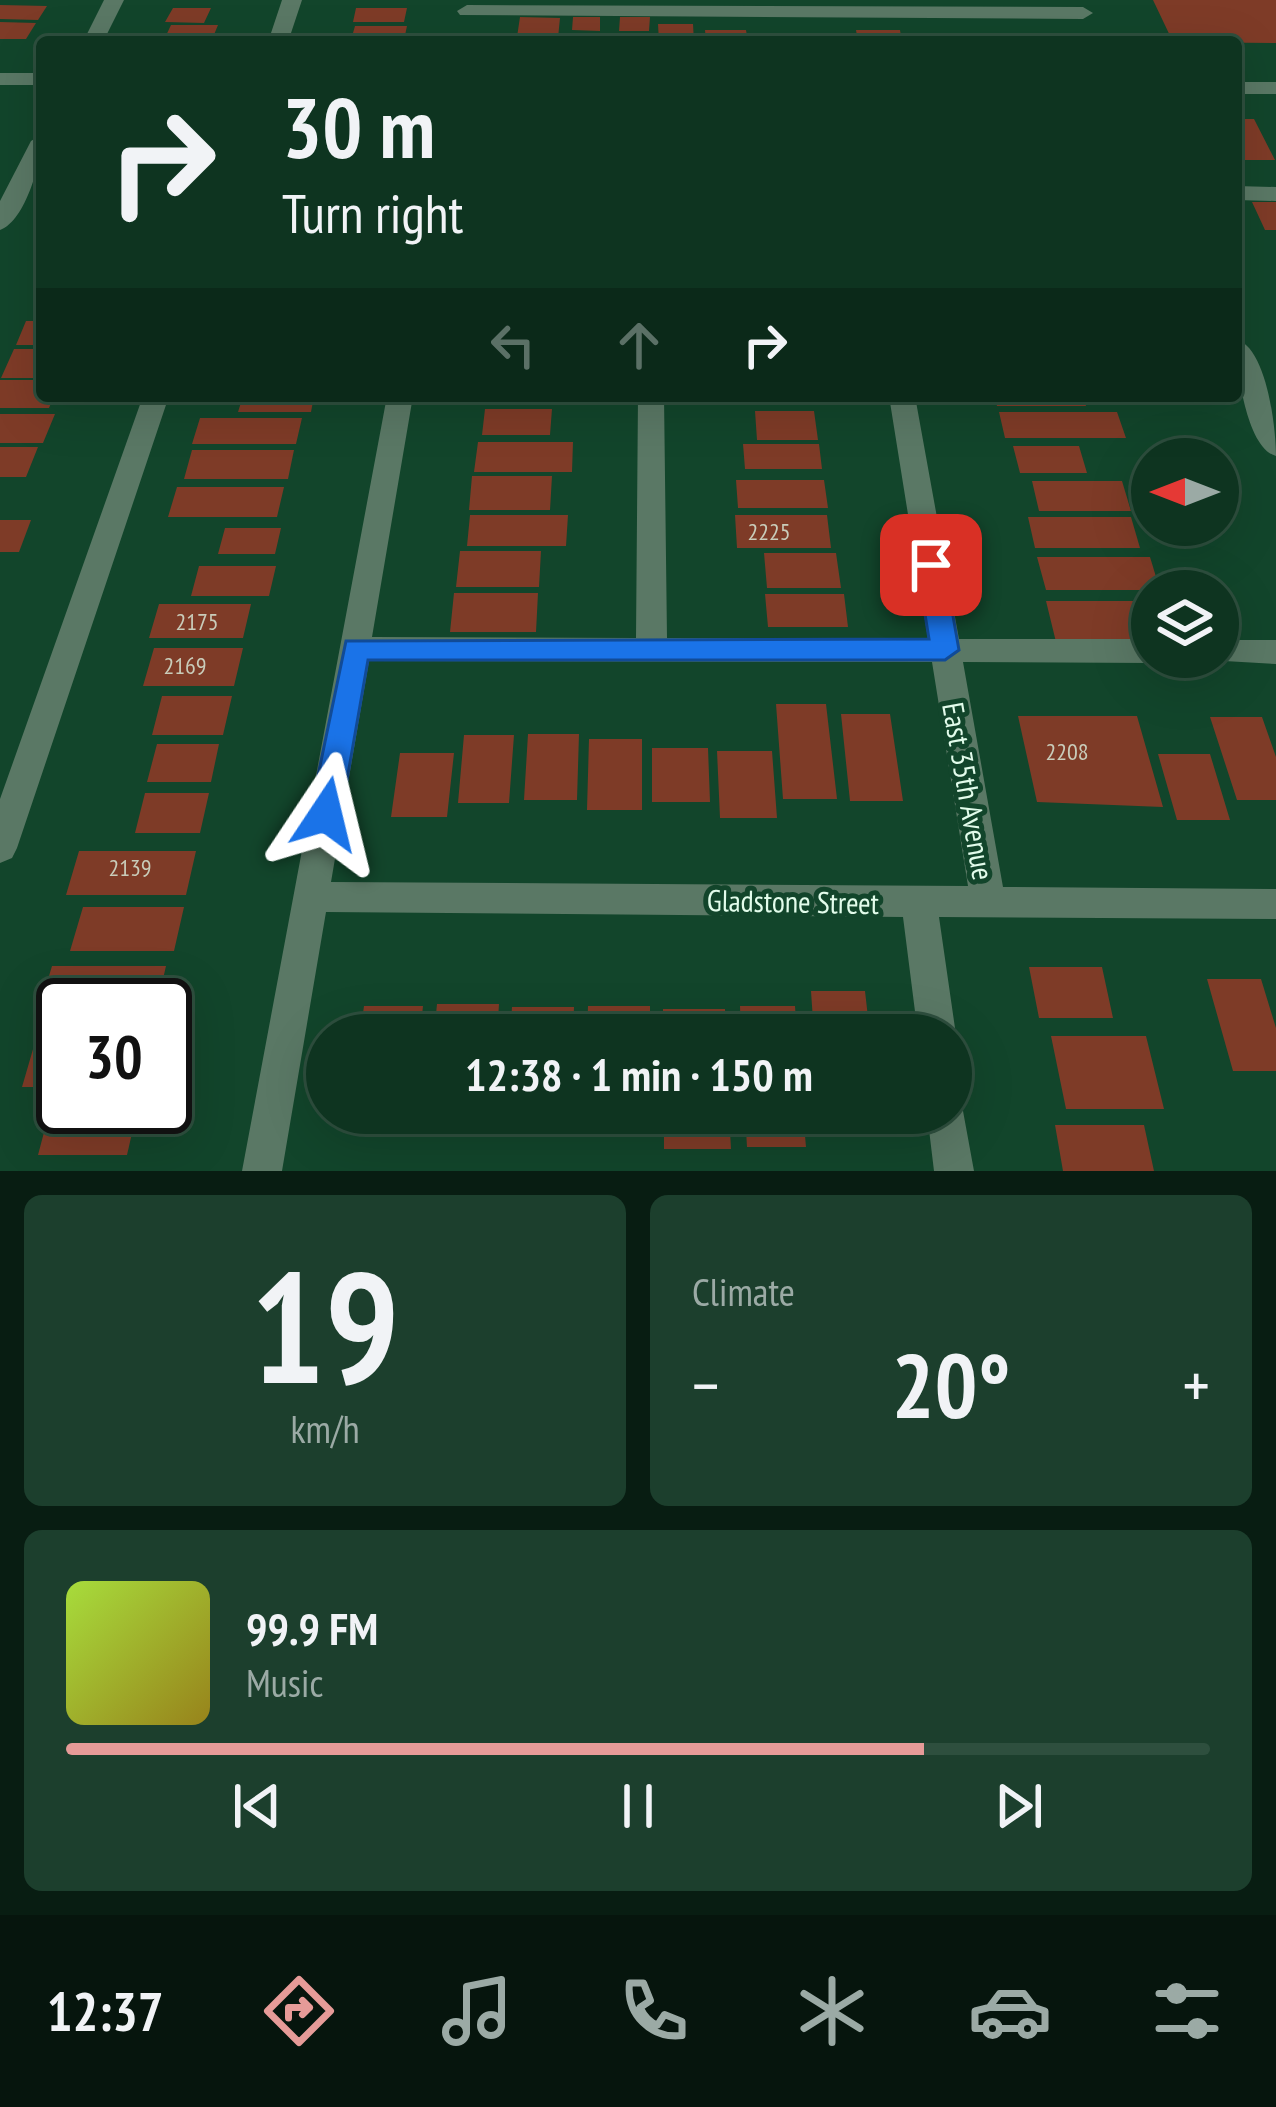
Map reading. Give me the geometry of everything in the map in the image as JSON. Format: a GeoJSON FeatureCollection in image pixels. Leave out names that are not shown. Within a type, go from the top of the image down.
{"type":"FeatureCollection","features":[{"type":"Feature","properties":{"kind":"street"},"geometry":{"type":"LineString","coordinates":[[96,36],[114,0]]}},
{"type":"Feature","properties":{"kind":"street"},"geometry":{"type":"LineString","coordinates":[[280,36],[292,0]]}},
{"type":"Feature","properties":{"kind":"street"},"geometry":{"type":"LineString","coordinates":[[467,12],[1083,14]]}},
{"type":"Feature","properties":{"kind":"street"},"geometry":{"type":"LineString","coordinates":[[0,79],[36,79]]}},
{"type":"Feature","properties":{"kind":"street"},"geometry":{"type":"LineString","coordinates":[[1242,88],[1276,88]]}},
{"type":"Feature","properties":{"kind":"street"},"geometry":{"type":"LineString","coordinates":[[0,224],[36,153]]}},
{"type":"Feature","properties":{"kind":"street"},"geometry":{"type":"LineString","coordinates":[[1242,193],[1276,194]]}},
{"type":"Feature","properties":{"kind":"street"},"geometry":{"type":"LineString","coordinates":[[1242,362],[1276,447]]}},
{"type":"Feature","properties":{"kind":"street"},"geometry":{"type":"LineString","coordinates":[[0,848],[154,402]]}},
{"type":"Feature","properties":{"kind":"street"},"geometry":{"type":"LineString","coordinates":[[262,1171],[399,402]]}},
{"type":"Feature","properties":{"kind":"street"},"geometry":{"type":"LineString","coordinates":[[651,402],[652,648]]}},
{"type":"Feature","properties":{"kind":"street","name":"East 35th Avenue"},"geometry":{"type":"LineString","coordinates":[[903,402],[988,902]]}},
{"type":"Feature","properties":{"kind":"street"},"geometry":{"type":"LineString","coordinates":[[356,649],[1131,651]]}},
{"type":"Feature","properties":{"kind":"street"},"geometry":{"type":"LineString","coordinates":[[1239,652],[1276,652]]}},
{"type":"Feature","properties":{"kind":"street","name":"Gladstone Street"},"geometry":{"type":"LineString","coordinates":[[311,897],[1276,904]]}},
{"type":"Feature","properties":{"kind":"street"},"geometry":{"type":"LineString","coordinates":[[919,902],[934,1014]]}},
{"type":"Feature","properties":{"kind":"street"},"geometry":{"type":"LineString","coordinates":[[950,1134],[954,1171]]}},
{"type":"Feature","properties":{"kind":"building"},"geometry":{"type":"Polygon","coordinates":[[[1153,0],[1276,0],[1276,43],[1242,43],[1242,36],[1170,36],[1153,0]]]}},
{"type":"Feature","properties":{"kind":"building"},"geometry":{"type":"Polygon","coordinates":[[[0,5],[47,6],[38,20],[0,19],[0,5]]]}},
{"type":"Feature","properties":{"kind":"building"},"geometry":{"type":"Polygon","coordinates":[[[173,8],[211,8],[204,23],[165,22],[173,8]]]}},
{"type":"Feature","properties":{"kind":"building"},"geometry":{"type":"Polygon","coordinates":[[[356,8],[407,8],[404,22],[353,22],[356,8]]]}},
{"type":"Feature","properties":{"kind":"building"},"geometry":{"type":"Polygon","coordinates":[[[520,17],[560,18],[558,36],[517,36],[520,17]]]}},
{"type":"Feature","properties":{"kind":"building"},"geometry":{"type":"Polygon","coordinates":[[[573,17],[600,17],[600,31],[572,30],[573,17]]]}},
{"type":"Feature","properties":{"kind":"building"},"geometry":{"type":"Polygon","coordinates":[[[620,17],[650,17],[649,31],[619,31],[620,17]]]}},
{"type":"Feature","properties":{"kind":"building"},"geometry":{"type":"Polygon","coordinates":[[[0,22],[36,23],[26,39],[0,39],[0,22]]]}},
{"type":"Feature","properties":{"kind":"building"},"geometry":{"type":"Polygon","coordinates":[[[658,24],[693,24],[694,36],[659,36],[658,24]]]}},
{"type":"Feature","properties":{"kind":"building"},"geometry":{"type":"Polygon","coordinates":[[[171,25],[218,25],[213,36],[166,36],[171,25]]]}},
{"type":"Feature","properties":{"kind":"building"},"geometry":{"type":"Polygon","coordinates":[[[355,26],[407,26],[405,36],[352,36],[355,26]]]}},
{"type":"Feature","properties":{"kind":"building"},"geometry":{"type":"Polygon","coordinates":[[[705,30],[746,30],[747,36],[706,36],[705,30]]]}},
{"type":"Feature","properties":{"kind":"building"},"geometry":{"type":"Polygon","coordinates":[[[856,30],[900,30],[901,36],[857,36],[856,30]]]}},
{"type":"Feature","properties":{"kind":"building"},"geometry":{"type":"Polygon","coordinates":[[[905,33],[953,36],[906,36],[905,33]]]}},
{"type":"Feature","properties":{"kind":"building"},"geometry":{"type":"Polygon","coordinates":[[[1242,119],[1254,119],[1275,160],[1242,160],[1242,119]]]}},
{"type":"Feature","properties":{"kind":"building"},"geometry":{"type":"Polygon","coordinates":[[[1252,202],[1276,202],[1276,230],[1265,230],[1252,202]]]}},
{"type":"Feature","properties":{"kind":"building"},"geometry":{"type":"Polygon","coordinates":[[[26,321],[36,321],[36,345],[16,345],[26,321]]]}},
{"type":"Feature","properties":{"kind":"building"},"geometry":{"type":"Polygon","coordinates":[[[14,349],[36,349],[36,378],[1,378],[14,349]]]}},
{"type":"Feature","properties":{"kind":"building"},"geometry":{"type":"Polygon","coordinates":[[[0,380],[36,380],[36,402],[52,402],[49,408],[0,408],[0,380]]]}},
{"type":"Feature","properties":{"kind":"building"},"geometry":{"type":"Polygon","coordinates":[[[241,402],[313,402],[311,412],[238,412],[241,402]]]}},
{"type":"Feature","properties":{"kind":"building"},"geometry":{"type":"Polygon","coordinates":[[[487,402],[562,402],[562,405],[487,402]]]}},
{"type":"Feature","properties":{"kind":"building"},"geometry":{"type":"Polygon","coordinates":[[[748,402],[822,404],[748,404],[748,402]]]}},
{"type":"Feature","properties":{"kind":"building"},"geometry":{"type":"Polygon","coordinates":[[[996,402],[1085,402],[1086,406],[997,406],[996,402]]]}},
{"type":"Feature","properties":{"kind":"building"},"geometry":{"type":"Polygon","coordinates":[[[485,409],[552,409],[550,435],[482,435],[485,409]]]}},
{"type":"Feature","properties":{"kind":"building"},"geometry":{"type":"Polygon","coordinates":[[[755,411],[814,411],[818,440],[757,440],[755,411]]]}},
{"type":"Feature","properties":{"kind":"building"},"geometry":{"type":"Polygon","coordinates":[[[999,412],[1117,412],[1126,438],[1005,438],[999,412]]]}},
{"type":"Feature","properties":{"kind":"building"},"geometry":{"type":"Polygon","coordinates":[[[0,414],[55,414],[43,443],[0,443],[0,414]]]}},
{"type":"Feature","properties":{"kind":"building"},"geometry":{"type":"Polygon","coordinates":[[[200,418],[302,418],[296,444],[192,444],[200,418]]]}},
{"type":"Feature","properties":{"kind":"building"},"geometry":{"type":"Polygon","coordinates":[[[478,442],[573,442],[572,472],[474,472],[478,442]]]}},
{"type":"Feature","properties":{"kind":"building"},"geometry":{"type":"Polygon","coordinates":[[[743,444],[819,444],[822,469],[745,469],[743,444]]]}},
{"type":"Feature","properties":{"kind":"building"},"geometry":{"type":"Polygon","coordinates":[[[1013,446],[1079,446],[1087,473],[1020,473],[1013,446]]]}},
{"type":"Feature","properties":{"kind":"building"},"geometry":{"type":"Polygon","coordinates":[[[0,447],[38,447],[26,477],[0,477],[0,447]]]}},
{"type":"Feature","properties":{"kind":"building"},"geometry":{"type":"Polygon","coordinates":[[[192,450],[294,450],[288,479],[184,479],[192,450]]]}},
{"type":"Feature","properties":{"kind":"building"},"geometry":{"type":"Polygon","coordinates":[[[472,476],[552,476],[550,510],[469,510],[472,476]]]}},
{"type":"Feature","properties":{"kind":"building"},"geometry":{"type":"Polygon","coordinates":[[[736,480],[824,480],[828,508],[738,508],[736,480]]]}},
{"type":"Feature","properties":{"kind":"building"},"geometry":{"type":"Polygon","coordinates":[[[1032,481],[1122,481],[1131,511],[1039,511],[1032,481]]]}},
{"type":"Feature","properties":{"kind":"building"},"geometry":{"type":"Polygon","coordinates":[[[177,487],[284,487],[277,517],[168,517],[177,487]]]}},
{"type":"Feature","properties":{"kind":"building"},"geometry":{"type":"Polygon","coordinates":[[[470,515],[568,515],[566,546],[467,546],[470,515]]]}},
{"type":"Feature","properties":{"kind":"building"},"geometry":{"type":"Polygon","coordinates":[[[735,515],[827,515],[831,548],[737,548],[735,515]]]}},
{"type":"Feature","properties":{"kind":"building"},"geometry":{"type":"Polygon","coordinates":[[[1028,517],[1131,517],[1131,546],[1140,548],[1035,548],[1028,517]]]}},
{"type":"Feature","properties":{"kind":"building"},"geometry":{"type":"Polygon","coordinates":[[[0,520],[31,520],[19,552],[0,552],[0,520]]]}},
{"type":"Feature","properties":{"kind":"building"},"geometry":{"type":"Polygon","coordinates":[[[225,528],[281,528],[275,554],[218,554],[225,528]]]}},
{"type":"Feature","properties":{"kind":"building"},"geometry":{"type":"Polygon","coordinates":[[[460,551],[541,551],[539,587],[456,587],[460,551]]]}},
{"type":"Feature","properties":{"kind":"building"},"geometry":{"type":"Polygon","coordinates":[[[764,553],[836,553],[841,588],[767,588],[764,553]]]}},
{"type":"Feature","properties":{"kind":"building"},"geometry":{"type":"Polygon","coordinates":[[[1037,557],[1150,557],[1154,570],[1131,570],[1131,590],[1046,590],[1037,557]]]}},
{"type":"Feature","properties":{"kind":"building"},"geometry":{"type":"Polygon","coordinates":[[[199,566],[276,566],[269,596],[191,596],[199,566]]]}},
{"type":"Feature","properties":{"kind":"building"},"geometry":{"type":"Polygon","coordinates":[[[454,593],[538,593],[536,632],[450,632],[454,593]]]}},
{"type":"Feature","properties":{"kind":"building"},"geometry":{"type":"Polygon","coordinates":[[[765,594],[844,594],[848,627],[768,627],[765,594]]]}},
{"type":"Feature","properties":{"kind":"building"},"geometry":{"type":"Polygon","coordinates":[[[1046,601],[1131,601],[1131,642],[1056,642],[1046,601]]]}},
{"type":"Feature","properties":{"kind":"building"},"geometry":{"type":"Polygon","coordinates":[[[159,604],[251,604],[243,638],[149,638],[159,604]]]}},
{"type":"Feature","properties":{"kind":"building"},"geometry":{"type":"Polygon","coordinates":[[[154,648],[243,648],[234,686],[143,686],[154,648]]]}},
{"type":"Feature","properties":{"kind":"building"},"geometry":{"type":"Polygon","coordinates":[[[162,696],[232,696],[223,735],[152,735],[162,696]]]}},
{"type":"Feature","properties":{"kind":"building"},"geometry":{"type":"Polygon","coordinates":[[[776,704],[826,704],[837,799],[783,799],[776,704]]]}},
{"type":"Feature","properties":{"kind":"building"},"geometry":{"type":"Polygon","coordinates":[[[841,714],[890,714],[903,801],[850,801],[841,714]]]}},
{"type":"Feature","properties":{"kind":"building"},"geometry":{"type":"Polygon","coordinates":[[[1018,716],[1137,716],[1163,807],[1037,802],[1018,716]]]}},
{"type":"Feature","properties":{"kind":"building"},"geometry":{"type":"Polygon","coordinates":[[[1210,717],[1262,717],[1276,757],[1276,800],[1237,800],[1210,717]]]}},
{"type":"Feature","properties":{"kind":"building"},"geometry":{"type":"Polygon","coordinates":[[[528,734],[579,734],[577,800],[524,800],[528,734]]]}},
{"type":"Feature","properties":{"kind":"building"},"geometry":{"type":"Polygon","coordinates":[[[464,735],[514,735],[509,803],[458,803],[464,735]]]}},
{"type":"Feature","properties":{"kind":"building"},"geometry":{"type":"Polygon","coordinates":[[[589,739],[642,739],[642,810],[587,810],[589,739]]]}},
{"type":"Feature","properties":{"kind":"building"},"geometry":{"type":"Polygon","coordinates":[[[157,744],[219,744],[211,782],[147,782],[157,744]]]}},
{"type":"Feature","properties":{"kind":"building"},"geometry":{"type":"Polygon","coordinates":[[[652,748],[708,748],[710,802],[652,802],[652,748]]]}},
{"type":"Feature","properties":{"kind":"building"},"geometry":{"type":"Polygon","coordinates":[[[717,751],[772,751],[777,818],[720,818],[717,751]]]}},
{"type":"Feature","properties":{"kind":"building"},"geometry":{"type":"Polygon","coordinates":[[[400,753],[454,753],[447,817],[391,817],[400,753]]]}},
{"type":"Feature","properties":{"kind":"building"},"geometry":{"type":"Polygon","coordinates":[[[1158,754],[1210,754],[1230,820],[1177,820],[1158,754]]]}},
{"type":"Feature","properties":{"kind":"building"},"geometry":{"type":"Polygon","coordinates":[[[145,793],[209,793],[200,833],[135,833],[145,793]]]}},
{"type":"Feature","properties":{"kind":"building"},"geometry":{"type":"Polygon","coordinates":[[[79,851],[196,851],[186,895],[66,895],[79,851]]]}},
{"type":"Feature","properties":{"kind":"building"},"geometry":{"type":"Polygon","coordinates":[[[83,907],[184,907],[174,951],[70,951],[83,907]]]}},
{"type":"Feature","properties":{"kind":"building"},"geometry":{"type":"Polygon","coordinates":[[[52,966],[166,966],[163,978],[48,978],[52,966]]]}},
{"type":"Feature","properties":{"kind":"building"},"geometry":{"type":"Polygon","coordinates":[[[1029,967],[1102,967],[1113,1018],[1039,1018],[1029,967]]]}},
{"type":"Feature","properties":{"kind":"building"},"geometry":{"type":"Polygon","coordinates":[[[1207,979],[1261,979],[1276,1028],[1276,1071],[1233,1071],[1207,979]]]}},
{"type":"Feature","properties":{"kind":"building"},"geometry":{"type":"Polygon","coordinates":[[[811,991],[865,991],[868,1014],[813,1014],[811,991]]]}},
{"type":"Feature","properties":{"kind":"building"},"geometry":{"type":"Polygon","coordinates":[[[437,1004],[499,1004],[498,1014],[436,1014],[437,1004]]]}},
{"type":"Feature","properties":{"kind":"building"},"geometry":{"type":"Polygon","coordinates":[[[364,1006],[423,1006],[422,1014],[363,1014],[364,1006]]]}},
{"type":"Feature","properties":{"kind":"building"},"geometry":{"type":"Polygon","coordinates":[[[588,1006],[650,1006],[650,1014],[588,1014],[588,1006]]]}},
{"type":"Feature","properties":{"kind":"building"},"geometry":{"type":"Polygon","coordinates":[[[740,1006],[795,1006],[796,1014],[740,1014],[740,1006]]]}},
{"type":"Feature","properties":{"kind":"building"},"geometry":{"type":"Polygon","coordinates":[[[512,1007],[574,1007],[574,1014],[512,1014],[512,1007]]]}},
{"type":"Feature","properties":{"kind":"building"},"geometry":{"type":"Polygon","coordinates":[[[663,1009],[725,1009],[725,1014],[663,1014],[663,1009]]]}},
{"type":"Feature","properties":{"kind":"building"},"geometry":{"type":"Polygon","coordinates":[[[1051,1036],[1146,1036],[1164,1109],[1066,1109],[1051,1036]]]}},
{"type":"Feature","properties":{"kind":"building"},"geometry":{"type":"Polygon","coordinates":[[[36,1039],[36,1087],[22,1087],[36,1039]]]}},
{"type":"Feature","properties":{"kind":"building"},"geometry":{"type":"Polygon","coordinates":[[[1055,1125],[1144,1125],[1154,1171],[1063,1171],[1055,1125]]]}},
{"type":"Feature","properties":{"kind":"building"},"geometry":{"type":"Polygon","coordinates":[[[44,1134],[132,1134],[127,1155],[38,1155],[44,1134]]]}},
{"type":"Feature","properties":{"kind":"building"},"geometry":{"type":"Polygon","coordinates":[[[664,1134],[730,1134],[731,1149],[664,1149],[664,1134]]]}},
{"type":"Feature","properties":{"kind":"building"},"geometry":{"type":"Polygon","coordinates":[[[746,1134],[805,1134],[806,1147],[747,1147],[746,1134]]]}},
{"type":"Feature","properties":{"kind":"route"},"geometry":{"type":"LineString","coordinates":[[326,814],[356,649],[945,650],[931,565]]}}]}
